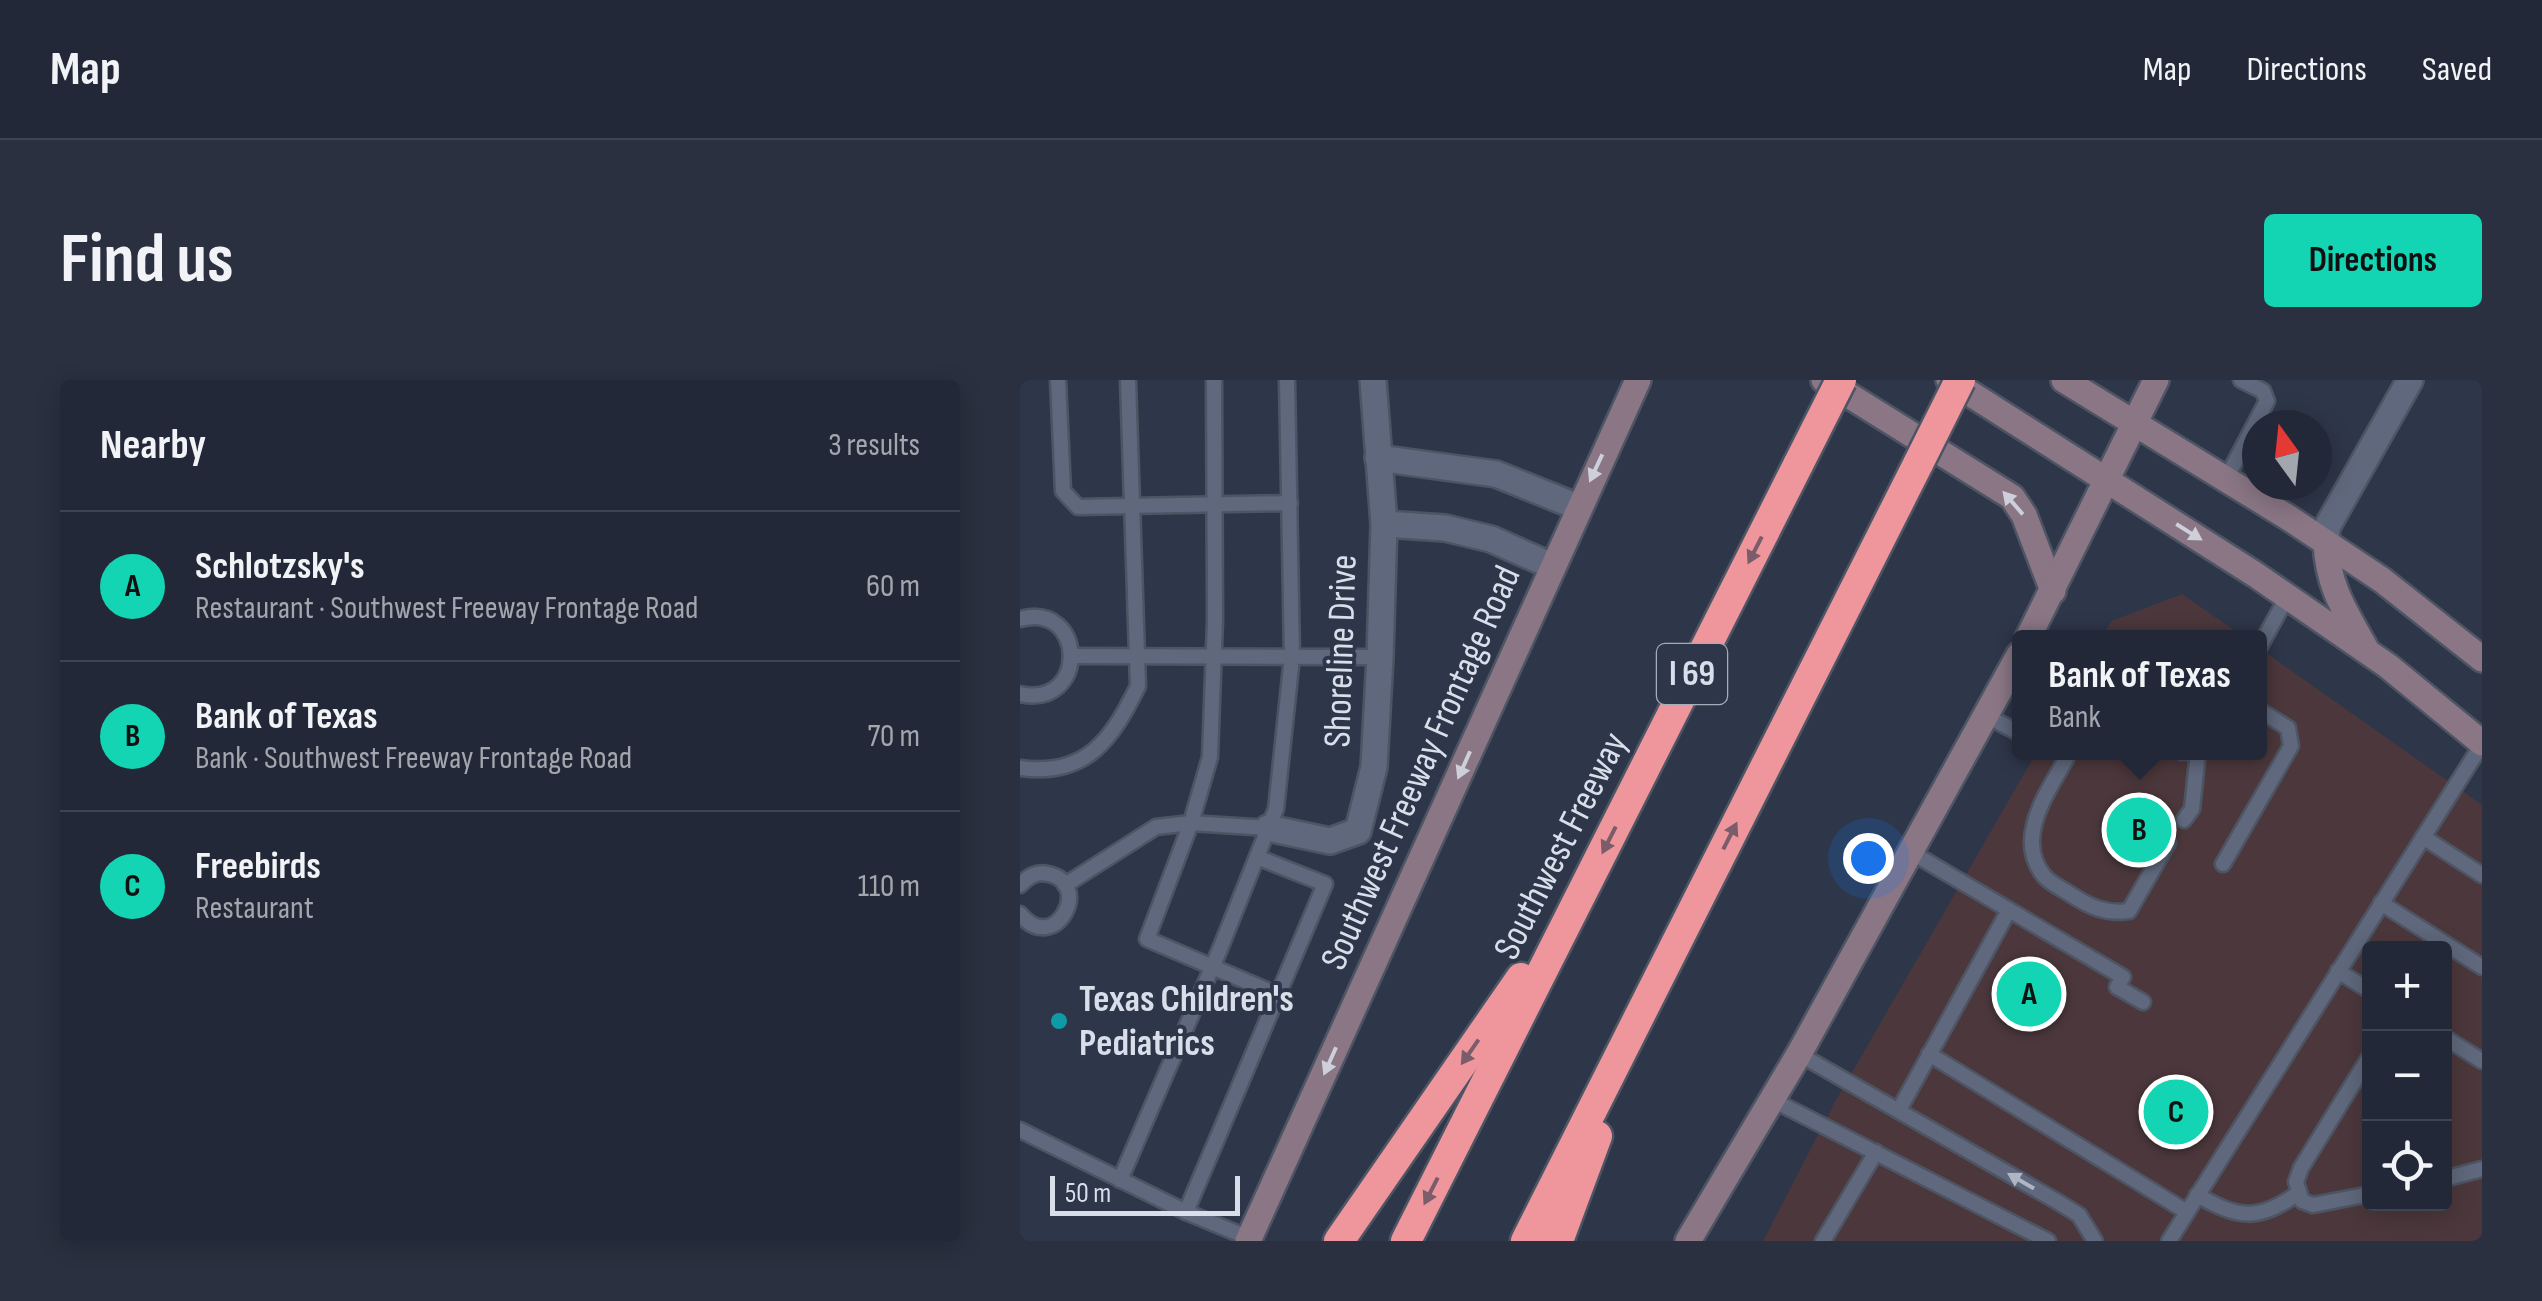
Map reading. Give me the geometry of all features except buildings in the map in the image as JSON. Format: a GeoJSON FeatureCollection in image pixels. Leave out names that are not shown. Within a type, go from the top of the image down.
{"type":"FeatureCollection","features":[{"type":"Feature","properties":{"kind":"highway","name":"Southwest Freeway"},"geometry":{"type":"LineString","coordinates":[[1406,1241],[1841,380]]}},
{"type":"Feature","properties":{"kind":"highway"},"geometry":{"type":"LineString","coordinates":[[1526,1241],[1960,380]]}},
{"type":"Feature","properties":{"kind":"highway"},"geometry":{"type":"LineString","coordinates":[[1339,1241],[1586,886]]}},
{"type":"Feature","properties":{"kind":"highway"},"geometry":{"type":"LineString","coordinates":[[1558,1241],[1653,989]]}},
{"type":"Feature","properties":{"kind":"main road","name":"Southwest Freeway Frontage Road"},"geometry":{"type":"LineString","coordinates":[[1248,1239],[1638,380]]}},
{"type":"Feature","properties":{"kind":"main road"},"geometry":{"type":"LineString","coordinates":[[1824,380],[2012,497],[2024,515],[2052,591]]}},
{"type":"Feature","properties":{"kind":"main road"},"geometry":{"type":"LineString","coordinates":[[1949,380],[2368,652],[2482,743]]}},
{"type":"Feature","properties":{"kind":"main road"},"geometry":{"type":"LineString","coordinates":[[2064,380],[2382,580],[2482,659]]}},
{"type":"Feature","properties":{"kind":"main road"},"geometry":{"type":"LineString","coordinates":[[2032,630],[2156,380]]}},
{"type":"Feature","properties":{"kind":"main road"},"geometry":{"type":"LineString","coordinates":[[2326,543],[2333,588],[2368,652]]}},
{"type":"Feature","properties":{"kind":"main road"},"geometry":{"type":"LineString","coordinates":[[1688,1241],[1799,1054],[2012,668]]}},
{"type":"Feature","properties":{"kind":"street","name":"Shoreline Drive"},"geometry":{"type":"LineString","coordinates":[[1268,828],[1330,841],[1358,831],[1374,766],[1384,524],[1373,380]]}},
{"type":"Feature","properties":{"kind":"street"},"geometry":{"type":"LineString","coordinates":[[2326,543],[2327,527],[2410,380]]}},
{"type":"Feature","properties":{"kind":"street"},"geometry":{"type":"LineString","coordinates":[[1378,458],[1496,474],[1578,507]]}},
{"type":"Feature","properties":{"kind":"street"},"geometry":{"type":"LineString","coordinates":[[1384,524],[1446,528],[1491,539],[1552,566]]}},
{"type":"Feature","properties":{"kind":"lane"},"geometry":{"type":"LineString","coordinates":[[1058,380],[1063,491],[1078,507],[1290,503]]}},
{"type":"Feature","properties":{"kind":"lane"},"geometry":{"type":"LineString","coordinates":[[1020,768],[1039,771],[1064,766],[1093,752],[1116,730],[1138,686],[1128,380]]}},
{"type":"Feature","properties":{"kind":"lane"},"geometry":{"type":"LineString","coordinates":[[1214,380],[1210,757],[1191,823],[1147,939],[1278,995]]}},
{"type":"Feature","properties":{"kind":"lane"},"geometry":{"type":"LineString","coordinates":[[1120,1180],[1276,809],[1292,657],[1288,380]]}},
{"type":"Feature","properties":{"kind":"lane"},"geometry":{"type":"LineString","coordinates":[[2226,479],[2267,402],[2263,391],[2241,380]]}},
{"type":"Feature","properties":{"kind":"lane"},"geometry":{"type":"LineString","coordinates":[[2267,633],[2286,597]]}},
{"type":"Feature","properties":{"kind":"lane"},"geometry":{"type":"LineString","coordinates":[[1020,618],[1041,617],[1053,622],[1070,643],[1072,656],[1064,680],[1054,689],[1042,694],[1020,694]]}},
{"type":"Feature","properties":{"kind":"lane"},"geometry":{"type":"LineString","coordinates":[[1072,656],[1380,657]]}},
{"type":"Feature","properties":{"kind":"lane"},"geometry":{"type":"LineString","coordinates":[[2223,864],[2292,746],[2288,728],[2267,715]]}},
{"type":"Feature","properties":{"kind":"lane"},"geometry":{"type":"LineString","coordinates":[[1987,716],[2012,730]]}},
{"type":"Feature","properties":{"kind":"lane"},"geometry":{"type":"LineString","coordinates":[[2169,1241],[2482,743]]}},
{"type":"Feature","properties":{"kind":"lane"},"geometry":{"type":"LineString","coordinates":[[2062,760],[2032,826],[2032,854],[2045,877],[2088,907],[2111,913],[2129,911],[2168,843]]}},
{"type":"Feature","properties":{"kind":"lane"},"geometry":{"type":"LineString","coordinates":[[2184,820],[2192,809],[2197,760]]}},
{"type":"Feature","properties":{"kind":"lane"},"geometry":{"type":"LineString","coordinates":[[1065,885],[1156,827],[1191,823],[1268,828]]}},
{"type":"Feature","properties":{"kind":"lane"},"geometry":{"type":"LineString","coordinates":[[2423,837],[2482,875]]}},
{"type":"Feature","properties":{"kind":"lane"},"geometry":{"type":"LineString","coordinates":[[1909,851],[2123,977],[2117,987],[2143,1002]]}},
{"type":"Feature","properties":{"kind":"lane"},"geometry":{"type":"LineString","coordinates":[[1186,1212],[1325,884],[1257,856]]}},
{"type":"Feature","properties":{"kind":"lane"},"geometry":{"type":"LineString","coordinates":[[1020,886],[1033,874],[1060,878],[1070,902],[1064,917],[1056,923],[1040,926],[1020,914]]}},
{"type":"Feature","properties":{"kind":"lane"},"geometry":{"type":"LineString","coordinates":[[2381,904],[2482,968]]}},
{"type":"Feature","properties":{"kind":"lane"},"geometry":{"type":"LineString","coordinates":[[1898,1110],[2009,910]]}},
{"type":"Feature","properties":{"kind":"lane"},"geometry":{"type":"LineString","coordinates":[[2338,971],[2362,986]]}},
{"type":"Feature","properties":{"kind":"lane"},"geometry":{"type":"LineString","coordinates":[[2452,1042],[2482,1061]]}},
{"type":"Feature","properties":{"kind":"lane"},"geometry":{"type":"LineString","coordinates":[[1799,1054],[2079,1215],[2095,1241]]}},
{"type":"Feature","properties":{"kind":"lane"},"geometry":{"type":"LineString","coordinates":[[1930,1054],[2187,1212]]}},
{"type":"Feature","properties":{"kind":"lane"},"geometry":{"type":"LineString","coordinates":[[2362,1069],[2296,1182],[2302,1202],[2313,1206],[2362,1196]]}},
{"type":"Feature","properties":{"kind":"lane"},"geometry":{"type":"LineString","coordinates":[[1772,1099],[2048,1241]]}},
{"type":"Feature","properties":{"kind":"lane"},"geometry":{"type":"LineString","coordinates":[[1020,1130],[1248,1239]]}},
{"type":"Feature","properties":{"kind":"lane"},"geometry":{"type":"LineString","coordinates":[[1823,1241],[1876,1152]]}},
{"type":"Feature","properties":{"kind":"lane"},"geometry":{"type":"LineString","coordinates":[[2452,1177],[2482,1168]]}},
{"type":"Feature","properties":{"kind":"lane"},"geometry":{"type":"LineString","coordinates":[[2197,1196],[2240,1215],[2272,1210],[2298,1194]]}},
{"type":"Feature","properties":{"kind":"lane"},"geometry":{"type":"LineString","coordinates":[[2077,1241],[2095,1241]]}},
{"type":"Feature","properties":{"kind":"shaded area"},"geometry":{"type":"Polygon","coordinates":[[[2182,594],[2234,630],[2106,630],[2112,621],[2182,594]]]}},
{"type":"Feature","properties":{"kind":"shaded area"},"geometry":{"type":"Polygon","coordinates":[[[2267,654],[2482,805],[2482,1241],[1763,1241],[1835,1102],[2032,760],[2267,760],[2267,654]]]}},
{"type":"Feature","properties":{"kind":"place","name":"Bank of Texas"},"geometry":{"type":"Point","coordinates":[2139,830]}},
{"type":"Feature","properties":{"kind":"place","name":"Schlotzsky's"},"geometry":{"type":"Point","coordinates":[2029,994]}},
{"type":"Feature","properties":{"kind":"place","name":"Texas Children's Pediatrics"},"geometry":{"type":"Point","coordinates":[1059,1021]}},
{"type":"Feature","properties":{"kind":"place","name":"Freebirds"},"geometry":{"type":"Point","coordinates":[2176,1112]}}]}
